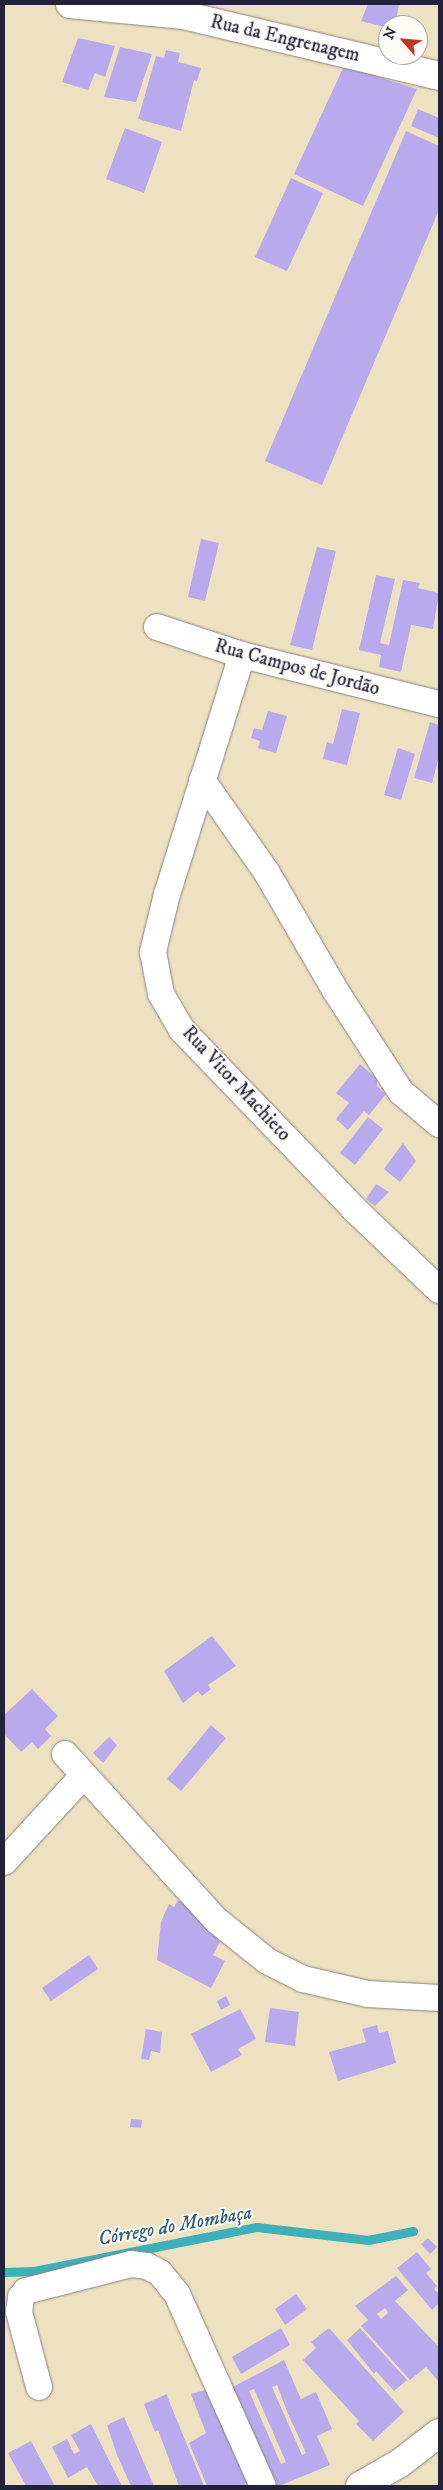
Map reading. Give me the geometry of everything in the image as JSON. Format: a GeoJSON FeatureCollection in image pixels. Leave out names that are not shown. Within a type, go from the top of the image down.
{"type":"FeatureCollection","features":[{"type":"Feature","properties":{"kind":"street","name":"Rua da Engrenagem"},"geometry":{"type":"LineString","coordinates":[[70,4],[185,10],[439,76]]}},
{"type":"Feature","properties":{"kind":"street","name":"Rua Campos de Jordão"},"geometry":{"type":"LineString","coordinates":[[157,627],[242,655],[439,704]]}},
{"type":"Feature","properties":{"kind":"street","name":"Rua Vitor Machieto"},"geometry":{"type":"LineString","coordinates":[[242,655],[167,894],[153,952],[161,994],[182,1030],[353,1208],[439,1290]]}},
{"type":"Feature","properties":{"kind":"street"},"geometry":{"type":"LineString","coordinates":[[202,780],[268,873],[335,990],[401,1092],[439,1124]]}},
{"type":"Feature","properties":{"kind":"street"},"geometry":{"type":"LineString","coordinates":[[65,1754],[216,1920],[267,1960],[303,1979],[368,1994],[439,1998]]}},
{"type":"Feature","properties":{"kind":"street"},"geometry":{"type":"LineString","coordinates":[[4,1862],[83,1776]]}},
{"type":"Feature","properties":{"kind":"street"},"geometry":{"type":"LineString","coordinates":[[39,2387],[19,2312],[21,2297],[26,2291],[131,2264],[147,2266],[160,2273],[177,2294],[263,2486]]}},
{"type":"Feature","properties":{"kind":"street"},"geometry":{"type":"LineString","coordinates":[[360,2486],[400,2464],[439,2433]]}},
{"type":"Feature","properties":{"kind":"building"},"geometry":{"type":"Polygon","coordinates":[[[368,4],[399,4],[397,15],[378,15],[378,25],[361,21],[368,4]]]}},
{"type":"Feature","properties":{"kind":"building"},"geometry":{"type":"Polygon","coordinates":[[[78,38],[115,46],[105,77],[95,73],[88,90],[62,82],[78,38]]]}},
{"type":"Feature","properties":{"kind":"building"},"geometry":{"type":"Polygon","coordinates":[[[120,47],[152,54],[136,102],[104,97],[120,47]]]}},
{"type":"Feature","properties":{"kind":"building"},"geometry":{"type":"Polygon","coordinates":[[[166,50],[180,53],[178,62],[201,68],[197,81],[194,80],[181,131],[138,119],[156,56],[164,58],[166,50]]]}},
{"type":"Feature","properties":{"kind":"building"},"geometry":{"type":"Polygon","coordinates":[[[344,66],[417,89],[363,206],[294,174],[344,66]]]}},
{"type":"Feature","properties":{"kind":"building"},"geometry":{"type":"Polygon","coordinates":[[[418,109],[439,118],[439,138],[411,126],[418,109]]]}},
{"type":"Feature","properties":{"kind":"building"},"geometry":{"type":"Polygon","coordinates":[[[125,128],[162,142],[144,193],[106,179],[125,128]]]}},
{"type":"Feature","properties":{"kind":"building"},"geometry":{"type":"Polygon","coordinates":[[[406,131],[439,146],[439,210],[322,485],[265,461],[406,131]]]}},
{"type":"Feature","properties":{"kind":"building"},"geometry":{"type":"Polygon","coordinates":[[[291,178],[323,193],[287,271],[255,257],[291,178]]]}},
{"type":"Feature","properties":{"kind":"building"},"geometry":{"type":"Polygon","coordinates":[[[201,539],[219,543],[205,601],[188,597],[201,539]]]}},
{"type":"Feature","properties":{"kind":"building"},"geometry":{"type":"Polygon","coordinates":[[[317,547],[336,551],[312,650],[290,645],[317,547]]]}},
{"type":"Feature","properties":{"kind":"building"},"geometry":{"type":"Polygon","coordinates":[[[376,575],[395,579],[380,643],[389,645],[403,580],[420,583],[418,588],[439,593],[433,629],[411,625],[401,672],[379,667],[381,655],[359,650],[376,575]]]}},
{"type":"Feature","properties":{"kind":"building"},"geometry":{"type":"Polygon","coordinates":[[[342,709],[360,713],[347,765],[323,759],[327,742],[333,744],[342,709]]]}},
{"type":"Feature","properties":{"kind":"building"},"geometry":{"type":"Polygon","coordinates":[[[268,711],[287,716],[276,753],[258,748],[260,741],[251,738],[254,728],[262,730],[268,711]]]}},
{"type":"Feature","properties":{"kind":"building"},"geometry":{"type":"Polygon","coordinates":[[[430,722],[439,725],[439,757],[432,783],[414,778],[430,722]]]}},
{"type":"Feature","properties":{"kind":"building"},"geometry":{"type":"Polygon","coordinates":[[[398,748],[415,754],[401,800],[384,795],[398,748]]]}},
{"type":"Feature","properties":{"kind":"building"},"geometry":{"type":"Polygon","coordinates":[[[360,1064],[377,1079],[377,1086],[386,1094],[369,1115],[364,1111],[348,1130],[336,1119],[349,1103],[336,1093],[360,1064]]]}},
{"type":"Feature","properties":{"kind":"building"},"geometry":{"type":"Polygon","coordinates":[[[368,1117],[383,1129],[355,1165],[340,1153],[368,1117]]]}},
{"type":"Feature","properties":{"kind":"building"},"geometry":{"type":"Polygon","coordinates":[[[403,1143],[416,1161],[400,1182],[384,1169],[403,1143]]]}},
{"type":"Feature","properties":{"kind":"building"},"geometry":{"type":"Polygon","coordinates":[[[376,1184],[389,1192],[375,1206],[366,1199],[376,1184]]]}},
{"type":"Feature","properties":{"kind":"building"},"geometry":{"type":"Polygon","coordinates":[[[212,1636],[236,1666],[208,1685],[211,1689],[202,1696],[198,1691],[183,1703],[164,1671],[212,1636]]]}},
{"type":"Feature","properties":{"kind":"building"},"geometry":{"type":"Polygon","coordinates":[[[32,1689],[58,1716],[45,1729],[51,1736],[38,1749],[32,1742],[21,1752],[4,1734],[4,1715],[32,1689]]]}},
{"type":"Feature","properties":{"kind":"building"},"geometry":{"type":"Polygon","coordinates":[[[211,1725],[226,1738],[181,1791],[167,1779],[211,1725]]]}},
{"type":"Feature","properties":{"kind":"building"},"geometry":{"type":"Polygon","coordinates":[[[109,1737],[117,1745],[103,1763],[93,1753],[109,1737]]]}},
{"type":"Feature","properties":{"kind":"building"},"geometry":{"type":"Polygon","coordinates":[[[178,1900],[187,1905],[220,1942],[213,1955],[225,1961],[211,1988],[157,1960],[161,1922],[169,1904],[174,1907],[178,1900]]]}},
{"type":"Feature","properties":{"kind":"building"},"geometry":{"type":"Polygon","coordinates":[[[89,1955],[98,1969],[51,2001],[42,1988],[89,1955]]]}},
{"type":"Feature","properties":{"kind":"building"},"geometry":{"type":"Polygon","coordinates":[[[226,1996],[230,2005],[221,2010],[217,2001],[226,1996]]]}},
{"type":"Feature","properties":{"kind":"building"},"geometry":{"type":"Polygon","coordinates":[[[270,2008],[299,2012],[295,2046],[265,2042],[270,2008]]]}},
{"type":"Feature","properties":{"kind":"building"},"geometry":{"type":"Polygon","coordinates":[[[240,2009],[256,2039],[238,2049],[242,2055],[211,2072],[191,2034],[240,2009]]]}},
{"type":"Feature","properties":{"kind":"building"},"geometry":{"type":"Polygon","coordinates":[[[377,2025],[379,2033],[388,2031],[396,2063],[338,2081],[329,2052],[366,2042],[362,2029],[377,2025]]]}},
{"type":"Feature","properties":{"kind":"building"},"geometry":{"type":"Polygon","coordinates":[[[146,2029],[162,2032],[160,2053],[151,2051],[149,2060],[141,2059],[146,2029]]]}},
{"type":"Feature","properties":{"kind":"building"},"geometry":{"type":"Polygon","coordinates":[[[131,2119],[142,2120],[141,2128],[130,2127],[131,2119]]]}},
{"type":"Feature","properties":{"kind":"building"},"geometry":{"type":"Polygon","coordinates":[[[428,2238],[437,2247],[430,2254],[421,2244],[428,2238]]]}},
{"type":"Feature","properties":{"kind":"building"},"geometry":{"type":"Polygon","coordinates":[[[417,2252],[431,2269],[426,2273],[437,2286],[434,2289],[439,2294],[439,2303],[432,2310],[397,2268],[417,2252]]]}},
{"type":"Feature","properties":{"kind":"building"},"geometry":{"type":"Polygon","coordinates":[[[396,2276],[408,2290],[395,2301],[439,2347],[439,2382],[426,2367],[410,2380],[361,2326],[368,2320],[355,2306],[396,2276]],[[385,2308],[377,2314],[381,2319],[388,2313],[385,2308]]]}},
{"type":"Feature","properties":{"kind":"building"},"geometry":{"type":"Polygon","coordinates":[[[296,2294],[307,2309],[285,2325],[275,2309],[296,2294]]]}},
{"type":"Feature","properties":{"kind":"building"},"geometry":{"type":"Polygon","coordinates":[[[281,2328],[290,2345],[241,2374],[232,2357],[281,2328]]]}},
{"type":"Feature","properties":{"kind":"building"},"geometry":{"type":"Polygon","coordinates":[[[329,2328],[404,2412],[373,2441],[356,2424],[359,2421],[303,2360],[316,2348],[311,2342],[329,2328]]]}},
{"type":"Feature","properties":{"kind":"building"},"geometry":{"type":"Polygon","coordinates":[[[360,2328],[407,2380],[394,2391],[376,2371],[374,2374],[347,2340],[360,2328]]]}},
{"type":"Feature","properties":{"kind":"building"},"geometry":{"type":"Polygon","coordinates":[[[284,2360],[301,2399],[316,2392],[332,2429],[317,2436],[330,2465],[279,2486],[266,2486],[231,2388],[284,2360]],[[277,2385],[272,2387],[302,2455],[306,2453],[277,2385]],[[254,2389],[249,2391],[281,2464],[286,2462],[254,2389]]]}},
{"type":"Feature","properties":{"kind":"building"},"geometry":{"type":"Polygon","coordinates":[[[209,2389],[248,2486],[207,2486],[189,2443],[206,2433],[191,2394],[209,2389]]]}},
{"type":"Feature","properties":{"kind":"building"},"geometry":{"type":"Polygon","coordinates":[[[167,2394],[204,2486],[179,2486],[158,2430],[155,2432],[144,2404],[167,2394]]]}},
{"type":"Feature","properties":{"kind":"building"},"geometry":{"type":"Polygon","coordinates":[[[124,2417],[154,2486],[131,2486],[117,2455],[107,2425],[124,2417]]]}},
{"type":"Feature","properties":{"kind":"building"},"geometry":{"type":"Polygon","coordinates":[[[91,2424],[122,2486],[98,2486],[87,2467],[68,2478],[52,2447],[67,2439],[74,2454],[80,2451],[71,2435],[91,2424]]]}},
{"type":"Feature","properties":{"kind":"building"},"geometry":{"type":"Polygon","coordinates":[[[31,2441],[55,2486],[26,2486],[8,2453],[31,2441]]]}},
{"type":"Feature","properties":{"kind":"waterway","name":"Córrego do Mombaça"},"geometry":{"type":"LineString","coordinates":[[4,2272],[34,2271],[257,2227],[368,2240],[413,2231]]}}]}
